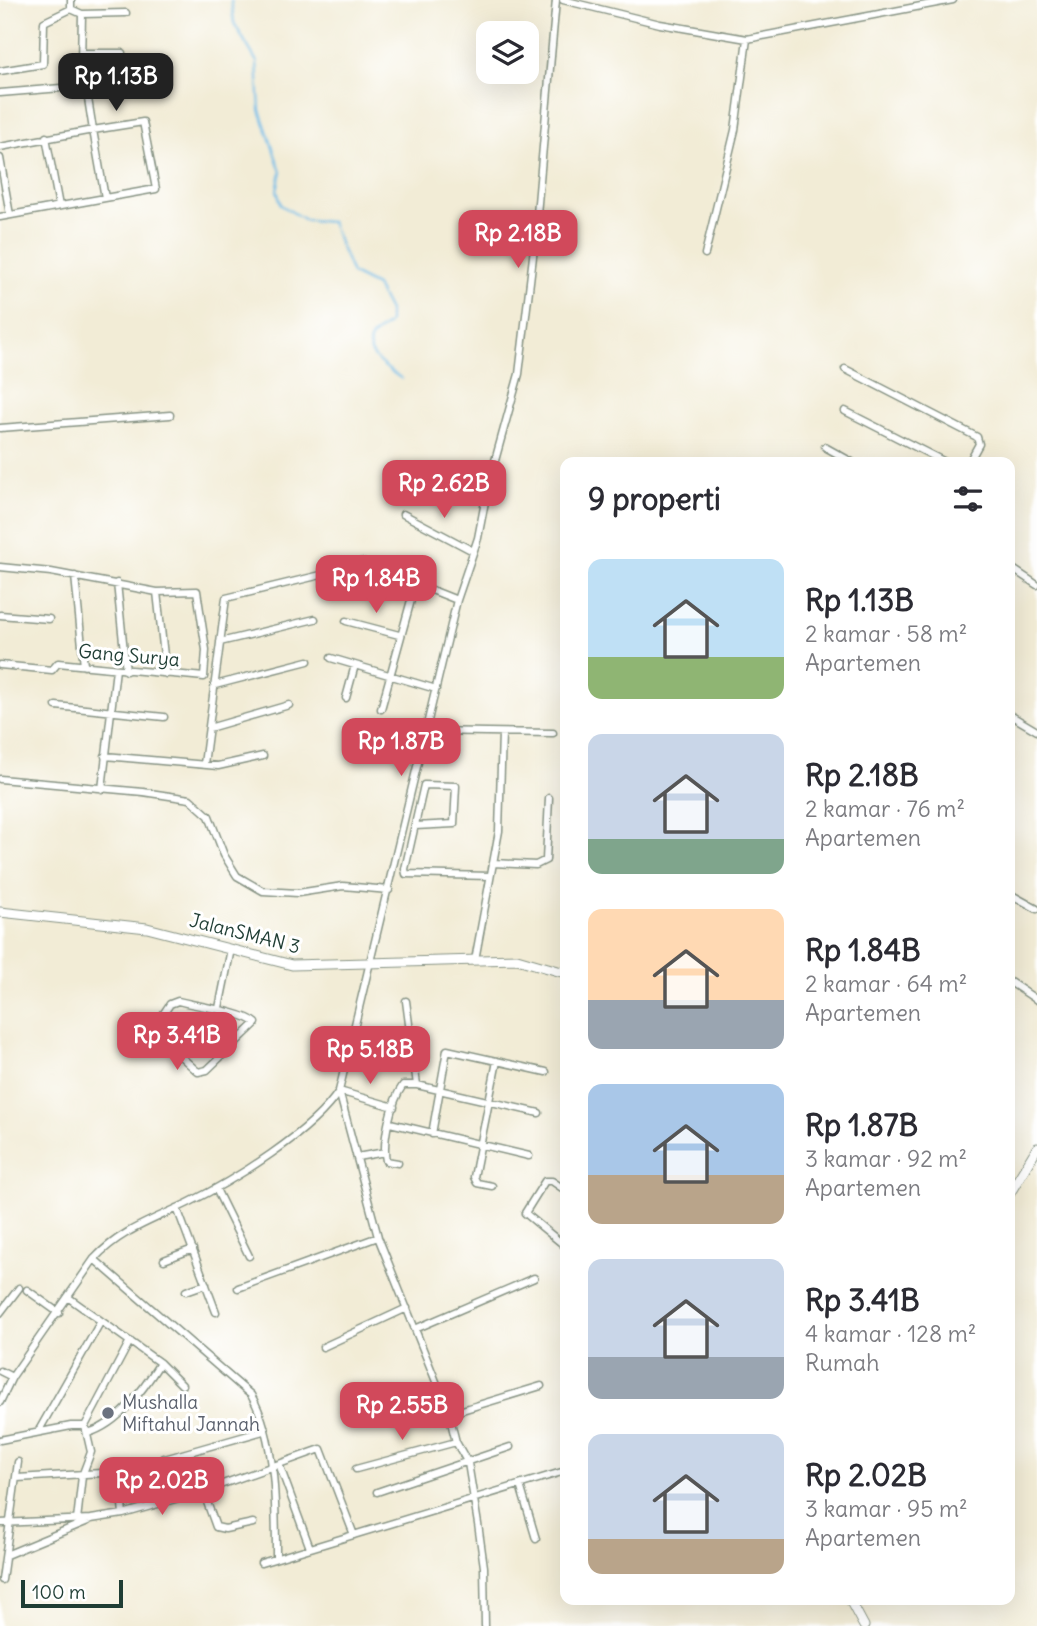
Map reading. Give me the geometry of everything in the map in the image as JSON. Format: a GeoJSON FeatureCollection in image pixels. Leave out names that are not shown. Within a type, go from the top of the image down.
{"type":"FeatureCollection","features":[{"type":"Feature","properties":{"kind":"street"},"geometry":{"type":"LineString","coordinates":[[71,0],[71,9]]}},
{"type":"Feature","properties":{"kind":"street"},"geometry":{"type":"LineString","coordinates":[[0,1402],[12,1377],[93,1259],[132,1227],[216,1189],[317,1119],[339,1091],[352,1046],[457,600],[474,551],[488,486],[519,374],[542,174],[556,0]]}},
{"type":"Feature","properties":{"kind":"street"},"geometry":{"type":"LineString","coordinates":[[563,0],[660,24],[747,39],[953,0]]}},
{"type":"Feature","properties":{"kind":"street"},"geometry":{"type":"LineString","coordinates":[[71,9],[82,14],[125,13]]}},
{"type":"Feature","properties":{"kind":"street"},"geometry":{"type":"LineString","coordinates":[[0,71],[43,64],[44,22],[71,9]]}},
{"type":"Feature","properties":{"kind":"street"},"geometry":{"type":"LineString","coordinates":[[81,63],[82,14]]}},
{"type":"Feature","properties":{"kind":"street"},"geometry":{"type":"LineString","coordinates":[[705,254],[735,130],[747,39]]}},
{"type":"Feature","properties":{"kind":"street"},"geometry":{"type":"LineString","coordinates":[[82,54],[122,53]]}},
{"type":"Feature","properties":{"kind":"street"},"geometry":{"type":"LineString","coordinates":[[0,93],[86,86],[122,80]]}},
{"type":"Feature","properties":{"kind":"street"},"geometry":{"type":"LineString","coordinates":[[86,86],[105,198]]}},
{"type":"Feature","properties":{"kind":"street"},"geometry":{"type":"LineString","coordinates":[[0,147],[143,122],[156,189],[0,217]]}},
{"type":"Feature","properties":{"kind":"street"},"geometry":{"type":"LineString","coordinates":[[46,137],[59,206]]}},
{"type":"Feature","properties":{"kind":"street"},"geometry":{"type":"LineString","coordinates":[[0,158],[10,215]]}},
{"type":"Feature","properties":{"kind":"street"},"geometry":{"type":"LineString","coordinates":[[845,369],[977,437],[979,444],[972,457]]}},
{"type":"Feature","properties":{"kind":"street"},"geometry":{"type":"LineString","coordinates":[[845,411],[935,457]]}},
{"type":"Feature","properties":{"kind":"street"},"geometry":{"type":"LineString","coordinates":[[0,428],[170,415]]}},
{"type":"Feature","properties":{"kind":"street"},"geometry":{"type":"LineString","coordinates":[[825,447],[843,457]]}},
{"type":"Feature","properties":{"kind":"street"},"geometry":{"type":"LineString","coordinates":[[403,514],[474,551]]}},
{"type":"Feature","properties":{"kind":"street"},"geometry":{"type":"LineString","coordinates":[[361,562],[457,600]]}},
{"type":"Feature","properties":{"kind":"street"},"geometry":{"type":"LineString","coordinates":[[0,567],[75,576],[158,592],[166,674]]}},
{"type":"Feature","properties":{"kind":"street"},"geometry":{"type":"LineString","coordinates":[[1015,570],[1037,585]]}},
{"type":"Feature","properties":{"kind":"street"},"geometry":{"type":"LineString","coordinates":[[204,764],[226,598],[321,575]]}},
{"type":"Feature","properties":{"kind":"street"},"geometry":{"type":"LineString","coordinates":[[75,576],[84,666]]}},
{"type":"Feature","properties":{"kind":"street"},"geometry":{"type":"LineString","coordinates":[[382,709],[399,635],[416,582]]}},
{"type":"Feature","properties":{"kind":"street"},"geometry":{"type":"LineString","coordinates":[[117,583],[126,670]]}},
{"type":"Feature","properties":{"kind":"street","name":"Gang Surya"},"geometry":{"type":"LineString","coordinates":[[0,665],[52,670],[58,663],[204,677],[206,650],[198,594],[195,590],[158,592]]}},
{"type":"Feature","properties":{"kind":"street"},"geometry":{"type":"LineString","coordinates":[[0,615],[49,619]]}},
{"type":"Feature","properties":{"kind":"street"},"geometry":{"type":"LineString","coordinates":[[220,642],[315,619]]}},
{"type":"Feature","properties":{"kind":"street"},"geometry":{"type":"LineString","coordinates":[[346,621],[399,635]]}},
{"type":"Feature","properties":{"kind":"street"},"geometry":{"type":"LineString","coordinates":[[331,658],[436,689]]}},
{"type":"Feature","properties":{"kind":"street"},"geometry":{"type":"LineString","coordinates":[[204,677],[215,681],[308,661]]}},
{"type":"Feature","properties":{"kind":"street"},"geometry":{"type":"LineString","coordinates":[[346,698],[355,665]]}},
{"type":"Feature","properties":{"kind":"street"},"geometry":{"type":"LineString","coordinates":[[102,789],[116,669]]}},
{"type":"Feature","properties":{"kind":"street"},"geometry":{"type":"LineString","coordinates":[[209,729],[289,705]]}},
{"type":"Feature","properties":{"kind":"street"},"geometry":{"type":"LineString","coordinates":[[56,706],[164,717]]}},
{"type":"Feature","properties":{"kind":"street"},"geometry":{"type":"LineString","coordinates":[[1015,718],[1037,731]]}},
{"type":"Feature","properties":{"kind":"street"},"geometry":{"type":"LineString","coordinates":[[426,731],[553,733]]}},
{"type":"Feature","properties":{"kind":"street"},"geometry":{"type":"LineString","coordinates":[[475,960],[499,831],[502,733]]}},
{"type":"Feature","properties":{"kind":"street"},"geometry":{"type":"LineString","coordinates":[[105,756],[218,766],[263,756]]}},
{"type":"Feature","properties":{"kind":"street"},"geometry":{"type":"LineString","coordinates":[[0,779],[190,799],[209,816],[224,855],[237,876],[262,891],[298,893],[344,886],[389,890]]}},
{"type":"Feature","properties":{"kind":"street"},"geometry":{"type":"LineString","coordinates":[[415,826],[454,824],[456,786],[424,785],[415,826],[406,874],[490,876]]}},
{"type":"Feature","properties":{"kind":"street"},"geometry":{"type":"LineString","coordinates":[[493,863],[536,865],[546,860],[549,799]]}},
{"type":"Feature","properties":{"kind":"street"},"geometry":{"type":"LineString","coordinates":[[1015,897],[1037,909]]}},
{"type":"Feature","properties":{"kind":"street","name":"JalanSMAN 3"},"geometry":{"type":"LineString","coordinates":[[0,912],[147,928],[292,965],[524,959],[560,971]]}},
{"type":"Feature","properties":{"kind":"street"},"geometry":{"type":"LineString","coordinates":[[219,1008],[231,949]]}},
{"type":"Feature","properties":{"kind":"street"},"geometry":{"type":"LineString","coordinates":[[1015,985],[1037,1000]]}},
{"type":"Feature","properties":{"kind":"street"},"geometry":{"type":"LineString","coordinates":[[407,1000],[417,1085]]}},
{"type":"Feature","properties":{"kind":"street"},"geometry":{"type":"LineString","coordinates":[[173,1002],[200,1008],[219,1008],[256,1023],[203,1073],[198,1072],[167,1044],[154,1028],[173,1002]]}},
{"type":"Feature","properties":{"kind":"street"},"geometry":{"type":"LineString","coordinates":[[352,1046],[413,1045]]}},
{"type":"Feature","properties":{"kind":"street"},"geometry":{"type":"LineString","coordinates":[[432,1134],[447,1050],[546,1072]]}},
{"type":"Feature","properties":{"kind":"street"},"geometry":{"type":"LineString","coordinates":[[492,1186],[474,1181],[497,1061]]}},
{"type":"Feature","properties":{"kind":"street"},"geometry":{"type":"LineString","coordinates":[[398,1163],[386,1161],[385,1152],[394,1107],[403,1086],[417,1085],[539,1112]]}},
{"type":"Feature","properties":{"kind":"street"},"geometry":{"type":"LineString","coordinates":[[339,1091],[394,1107]]}},
{"type":"Feature","properties":{"kind":"street"},"geometry":{"type":"LineString","coordinates":[[339,1091],[379,1237],[449,1414],[456,1442],[468,1463],[484,1567],[485,1626]]}},
{"type":"Feature","properties":{"kind":"street"},"geometry":{"type":"LineString","coordinates":[[390,1123],[529,1156]]}},
{"type":"Feature","properties":{"kind":"street"},"geometry":{"type":"LineString","coordinates":[[1015,1185],[1037,1148]]}},
{"type":"Feature","properties":{"kind":"street"},"geometry":{"type":"LineString","coordinates":[[357,1157],[385,1152]]}},
{"type":"Feature","properties":{"kind":"street"},"geometry":{"type":"LineString","coordinates":[[560,1187],[552,1181],[545,1181],[526,1213],[560,1242]]}},
{"type":"Feature","properties":{"kind":"street"},"geometry":{"type":"LineString","coordinates":[[216,1189],[249,1256]]}},
{"type":"Feature","properties":{"kind":"street"},"geometry":{"type":"LineString","coordinates":[[177,1208],[216,1312]]}},
{"type":"Feature","properties":{"kind":"street"},"geometry":{"type":"LineString","coordinates":[[238,1288],[379,1237]]}},
{"type":"Feature","properties":{"kind":"street"},"geometry":{"type":"LineString","coordinates":[[164,1260],[193,1249]]}},
{"type":"Feature","properties":{"kind":"street"},"geometry":{"type":"LineString","coordinates":[[93,1259],[251,1395],[276,1466],[310,1548]]}},
{"type":"Feature","properties":{"kind":"street"},"geometry":{"type":"LineString","coordinates":[[415,1329],[534,1278]]}},
{"type":"Feature","properties":{"kind":"street"},"geometry":{"type":"LineString","coordinates":[[186,1291],[206,1284]]}},
{"type":"Feature","properties":{"kind":"street"},"geometry":{"type":"LineString","coordinates":[[0,1313],[23,1289],[59,1312]]}},
{"type":"Feature","properties":{"kind":"street"},"geometry":{"type":"LineString","coordinates":[[69,1297],[160,1363],[182,1385]]}},
{"type":"Feature","properties":{"kind":"street"},"geometry":{"type":"LineString","coordinates":[[323,1347],[407,1308]]}},
{"type":"Feature","properties":{"kind":"street"},"geometry":{"type":"LineString","coordinates":[[38,1432],[101,1321]]}},
{"type":"Feature","properties":{"kind":"street"},"geometry":{"type":"LineString","coordinates":[[77,1520],[82,1476],[90,1452],[87,1430],[130,1341]]}},
{"type":"Feature","properties":{"kind":"street"},"geometry":{"type":"LineString","coordinates":[[0,1440],[79,1424],[87,1430],[98,1430],[123,1409],[149,1381],[160,1363]]}},
{"type":"Feature","properties":{"kind":"street"},"geometry":{"type":"LineString","coordinates":[[0,1371],[12,1377]]}},
{"type":"Feature","properties":{"kind":"street"},"geometry":{"type":"LineString","coordinates":[[449,1414],[541,1386]]}},
{"type":"Feature","properties":{"kind":"street"},"geometry":{"type":"LineString","coordinates":[[17,1478],[118,1472],[263,1431]]}},
{"type":"Feature","properties":{"kind":"street"},"geometry":{"type":"LineString","coordinates":[[356,1468],[456,1442]]}},
{"type":"Feature","properties":{"kind":"street"},"geometry":{"type":"LineString","coordinates":[[377,1492],[510,1447]]}},
{"type":"Feature","properties":{"kind":"street"},"geometry":{"type":"LineString","coordinates":[[0,1523],[92,1519],[123,1514],[203,1491],[321,1449],[325,1453],[354,1535]]}},
{"type":"Feature","properties":{"kind":"street"},"geometry":{"type":"LineString","coordinates":[[163,1458],[174,1499]]}},
{"type":"Feature","properties":{"kind":"street"},"geometry":{"type":"LineString","coordinates":[[2,1580],[18,1462]]}},
{"type":"Feature","properties":{"kind":"street"},"geometry":{"type":"LineString","coordinates":[[276,1466],[276,1557]]}},
{"type":"Feature","properties":{"kind":"street"},"geometry":{"type":"LineString","coordinates":[[118,1472],[123,1514]]}},
{"type":"Feature","properties":{"kind":"street"},"geometry":{"type":"LineString","coordinates":[[261,1563],[560,1473]]}},
{"type":"Feature","properties":{"kind":"street"},"geometry":{"type":"LineString","coordinates":[[520,1485],[536,1539]]}},
{"type":"Feature","properties":{"kind":"street"},"geometry":{"type":"LineString","coordinates":[[203,1491],[216,1527],[225,1530],[253,1522]]}},
{"type":"Feature","properties":{"kind":"street"},"geometry":{"type":"LineString","coordinates":[[6,1555],[36,1545],[92,1519]]}},
{"type":"Feature","properties":{"kind":"street"},"geometry":{"type":"LineString","coordinates":[[853,1605],[864,1626]]}},
{"type":"Feature","properties":{"kind":"waterway"},"geometry":{"type":"LineString","coordinates":[[231,0],[234,23],[257,62],[260,110],[281,172],[277,190],[281,205],[305,220],[331,222],[352,274],[376,286],[389,311],[389,323],[372,337],[370,350],[378,361],[402,379]]}},
{"type":"Feature","properties":{"kind":"place","name":"Mushalla Miftahul Jannah"},"geometry":{"type":"Point","coordinates":[108,1413]}}]}
